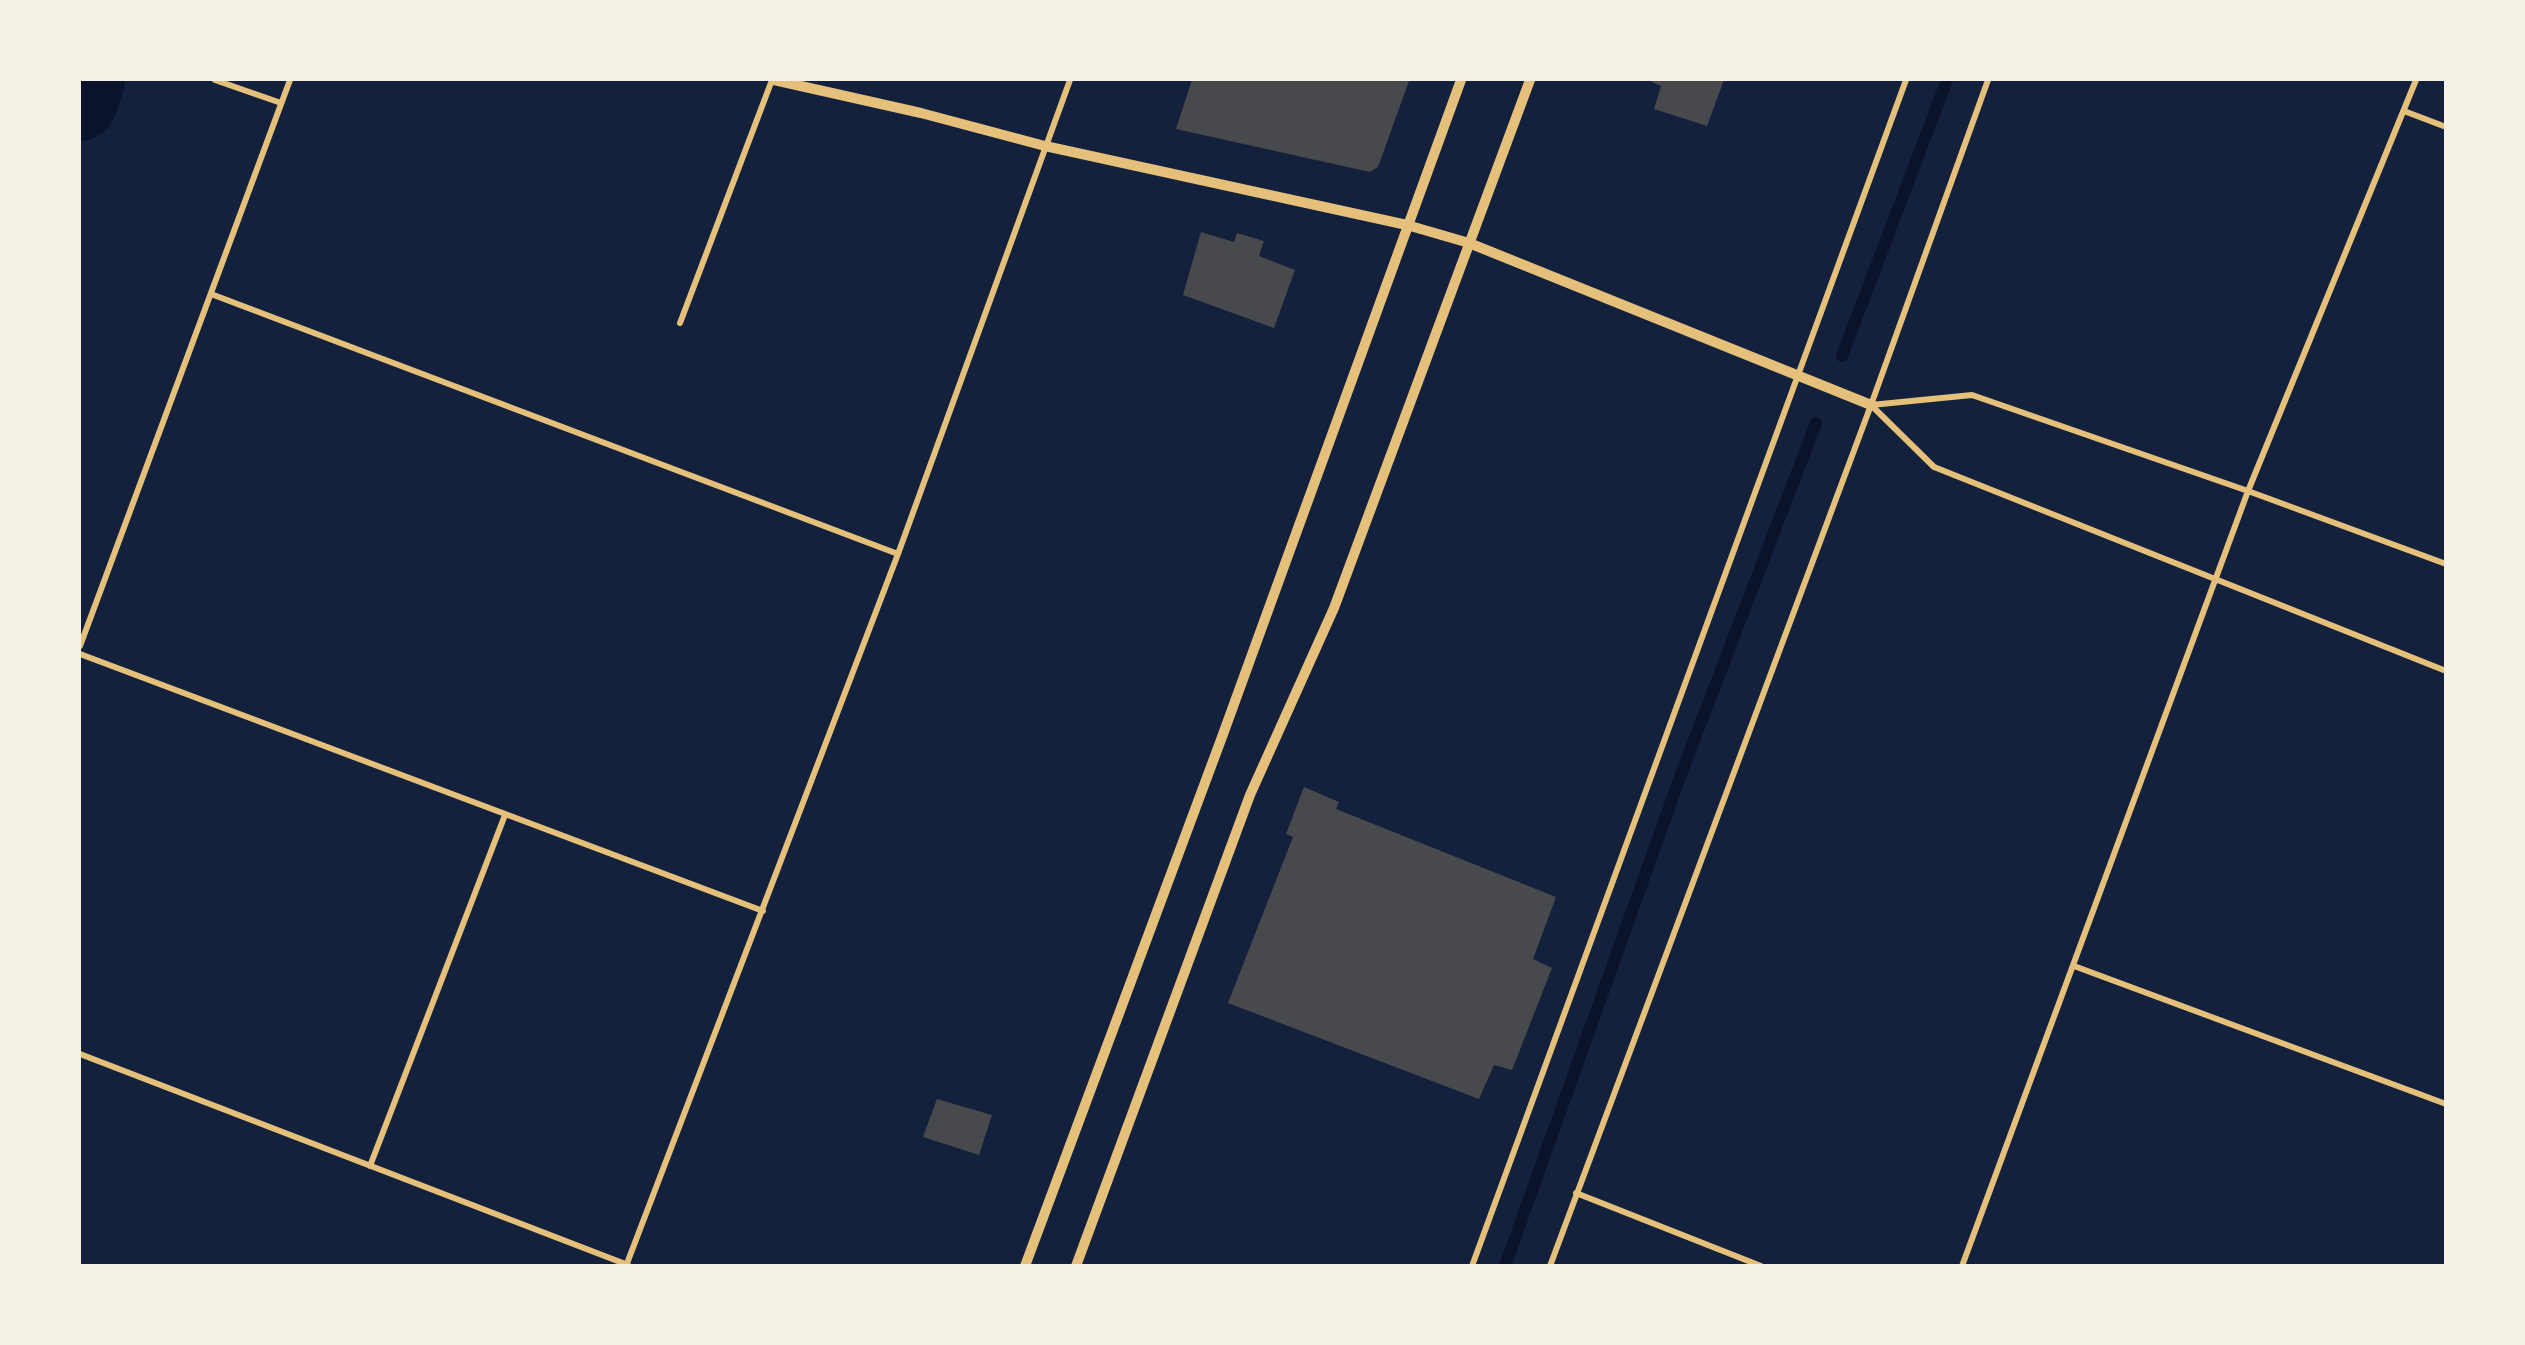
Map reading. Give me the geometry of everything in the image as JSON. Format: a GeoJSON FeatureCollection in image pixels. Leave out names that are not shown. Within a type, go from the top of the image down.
{"type":"FeatureCollection","features":[{"type":"Feature","properties":{"kind":"street"},"geometry":{"type":"LineString","coordinates":[[215,80],[281,103]]}},
{"type":"Feature","properties":{"kind":"street"},"geometry":{"type":"LineString","coordinates":[[80,646],[290,80]]}},
{"type":"Feature","properties":{"kind":"street"},"geometry":{"type":"LineString","coordinates":[[680,322],[773,80],[921,113],[1045,146],[1407,225],[1469,243],[1871,405],[1934,467],[2445,671]]}},
{"type":"Feature","properties":{"kind":"street"},"geometry":{"type":"LineString","coordinates":[[80,1054],[627,1265],[898,554],[1070,80]]}},
{"type":"Feature","properties":{"kind":"street"},"geometry":{"type":"LineString","coordinates":[[1025,1266],[1222,737],[1461,80]]}},
{"type":"Feature","properties":{"kind":"street"},"geometry":{"type":"LineString","coordinates":[[1076,1266],[1250,795],[1334,608],[1530,80]]}},
{"type":"Feature","properties":{"kind":"street"},"geometry":{"type":"LineString","coordinates":[[1472,1266],[1906,80]]}},
{"type":"Feature","properties":{"kind":"street"},"geometry":{"type":"LineString","coordinates":[[1550,1266],[1871,405],[1988,80]]}},
{"type":"Feature","properties":{"kind":"street"},"geometry":{"type":"LineString","coordinates":[[1962,1266],[2248,491],[2416,80]]}},
{"type":"Feature","properties":{"kind":"street"},"geometry":{"type":"LineString","coordinates":[[2404,111],[2445,127]]}},
{"type":"Feature","properties":{"kind":"street"},"geometry":{"type":"LineString","coordinates":[[211,294],[898,554]]}},
{"type":"Feature","properties":{"kind":"street"},"geometry":{"type":"LineString","coordinates":[[1871,405],[1972,395],[2248,491],[2445,564]]}},
{"type":"Feature","properties":{"kind":"street"},"geometry":{"type":"LineString","coordinates":[[80,654],[763,911]]}},
{"type":"Feature","properties":{"kind":"street"},"geometry":{"type":"LineString","coordinates":[[370,1166],[505,815]]}},
{"type":"Feature","properties":{"kind":"street"},"geometry":{"type":"LineString","coordinates":[[2074,966],[2445,1104]]}},
{"type":"Feature","properties":{"kind":"street"},"geometry":{"type":"LineString","coordinates":[[1576,1193],[1761,1266]]}},
{"type":"Feature","properties":{"kind":"building"},"geometry":{"type":"Polygon","coordinates":[[[1192,80],[1409,81],[1378,167],[1370,172],[1176,129],[1192,80]]]}},
{"type":"Feature","properties":{"kind":"building"},"geometry":{"type":"Polygon","coordinates":[[[1652,80],[1724,80],[1707,126],[1654,109],[1661,86],[1652,80]]]}},
{"type":"Feature","properties":{"kind":"building"},"geometry":{"type":"Polygon","coordinates":[[[1201,232],[1234,242],[1237,233],[1264,241],[1259,256],[1295,270],[1274,328],[1183,295],[1201,232]]]}},
{"type":"Feature","properties":{"kind":"building"},"geometry":{"type":"Polygon","coordinates":[[[1304,787],[1339,802],[1336,809],[1556,897],[1533,959],[1552,968],[1512,1070],[1494,1065],[1479,1099],[1228,1003],[1293,837],[1286,834],[1304,787]]]}},
{"type":"Feature","properties":{"kind":"building"},"geometry":{"type":"Polygon","coordinates":[[[937,1099],[992,1115],[979,1155],[923,1137],[937,1099]]]}},
{"type":"Feature","properties":{"kind":"waterway"},"geometry":{"type":"LineString","coordinates":[[80,104],[88,80]]}},
{"type":"Feature","properties":{"kind":"waterway"},"geometry":{"type":"LineString","coordinates":[[1842,356],[1947,80]]}},
{"type":"Feature","properties":{"kind":"waterway"},"geometry":{"type":"LineString","coordinates":[[1505,1266],[1680,777],[1816,423]]}}]}
